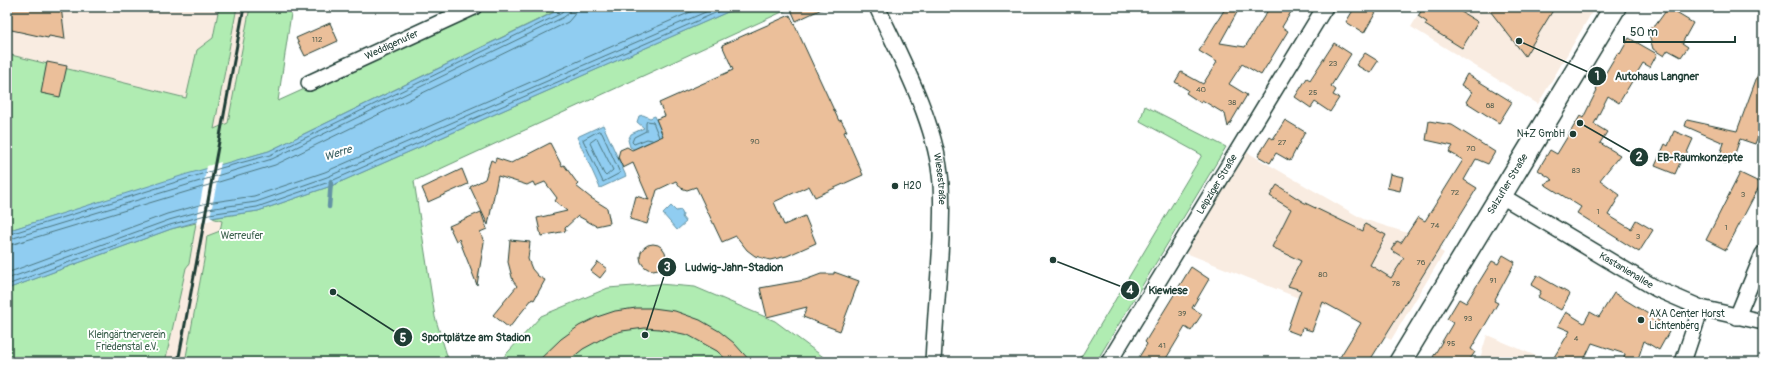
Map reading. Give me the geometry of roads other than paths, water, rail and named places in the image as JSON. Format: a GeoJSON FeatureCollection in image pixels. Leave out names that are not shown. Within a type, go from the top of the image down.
{"type":"FeatureCollection","features":[{"type":"Feature","properties":{"kind":"main road","name":"Salzufler Straße"},"geometry":{"type":"LineString","coordinates":[[1400,362],[1615,7]]}},
{"type":"Feature","properties":{"kind":"street","name":"Weddigenufer"},"geometry":{"type":"LineString","coordinates":[[309,83],[458,10],[474,7]]}},
{"type":"Feature","properties":{"kind":"street","name":"Wiesestraße"},"geometry":{"type":"LineString","coordinates":[[877,7],[912,83],[935,148],[940,173],[942,206],[933,362]]}},
{"type":"Feature","properties":{"kind":"street","name":"Leipziger Straße"},"geometry":{"type":"LineString","coordinates":[[1109,362],[1325,7]]}},
{"type":"Feature","properties":{"kind":"street","name":"Kastanienallee"},"geometry":{"type":"LineString","coordinates":[[1500,195],[1657,289],[1701,308],[1763,322]]}},
{"type":"Feature","properties":{"kind":"street"},"geometry":{"type":"LineString","coordinates":[[1738,317],[1763,254]]}},
{"type":"Feature","properties":{"kind":"street"},"geometry":{"type":"LineString","coordinates":[[1683,362],[1701,308]]}},
{"type":"Feature","properties":{"kind":"water","name":"Werre"},"geometry":{"type":"Polygon","coordinates":[[[565,7],[739,7],[331,186],[258,211],[210,218],[171,229],[7,289],[7,231],[187,174],[269,151],[565,7]]]}},
{"type":"Feature","properties":{"kind":"water"},"geometry":{"type":"Polygon","coordinates":[[[643,115],[650,118],[655,116],[665,140],[651,147],[649,142],[634,149],[630,147],[628,140],[631,134],[644,128],[637,122],[639,116],[643,115]]]}},
{"type":"Feature","properties":{"kind":"water"},"geometry":{"type":"Polygon","coordinates":[[[603,125],[626,176],[600,188],[577,137],[603,125]]]}},
{"type":"Feature","properties":{"kind":"water"},"geometry":{"type":"Polygon","coordinates":[[[671,206],[676,211],[681,210],[683,215],[682,217],[686,222],[677,230],[663,214],[671,206]]]}},
{"type":"Feature","properties":{"kind":"waterway"},"geometry":{"type":"LineString","coordinates":[[329,207],[331,181]]}},
{"type":"Feature","properties":{"kind":"railway"},"geometry":{"type":"LineString","coordinates":[[178,362],[244,7]]}},
{"type":"Feature","properties":{"kind":"place","name":"Autohaus Langner"},"geometry":{"type":"Point","coordinates":[1519,41]}},
{"type":"Feature","properties":{"kind":"place","name":"EB-Raumkonzepte"},"geometry":{"type":"Point","coordinates":[1580,123]}},
{"type":"Feature","properties":{"kind":"place","name":"N+Z GmbH"},"geometry":{"type":"Point","coordinates":[1573,134]}},
{"type":"Feature","properties":{"kind":"place","name":"H2O"},"geometry":{"type":"Point","coordinates":[895,186]}},
{"type":"Feature","properties":{"kind":"place","name":"Kiewiese"},"geometry":{"type":"Point","coordinates":[1053,260]}},
{"type":"Feature","properties":{"kind":"place","name":"Sportplätze am Stadion"},"geometry":{"type":"Point","coordinates":[333,292]}},
{"type":"Feature","properties":{"kind":"place","name":"AXA Center Horst Lichtenberg"},"geometry":{"type":"Point","coordinates":[1641,320]}},
{"type":"Feature","properties":{"kind":"place","name":"Ludwig-Jahn-Stadion"},"geometry":{"type":"Point","coordinates":[645,335]}},
{"type":"Feature","properties":{"kind":"park label","name":"Werreufer"},"geometry":{"type":"Point","coordinates":[242,236]}},
{"type":"Feature","properties":{"kind":"park label","name":"Kleingärtnerverein Friedenstal e.V."},"geometry":{"type":"Point","coordinates":[127,340]}}]}
